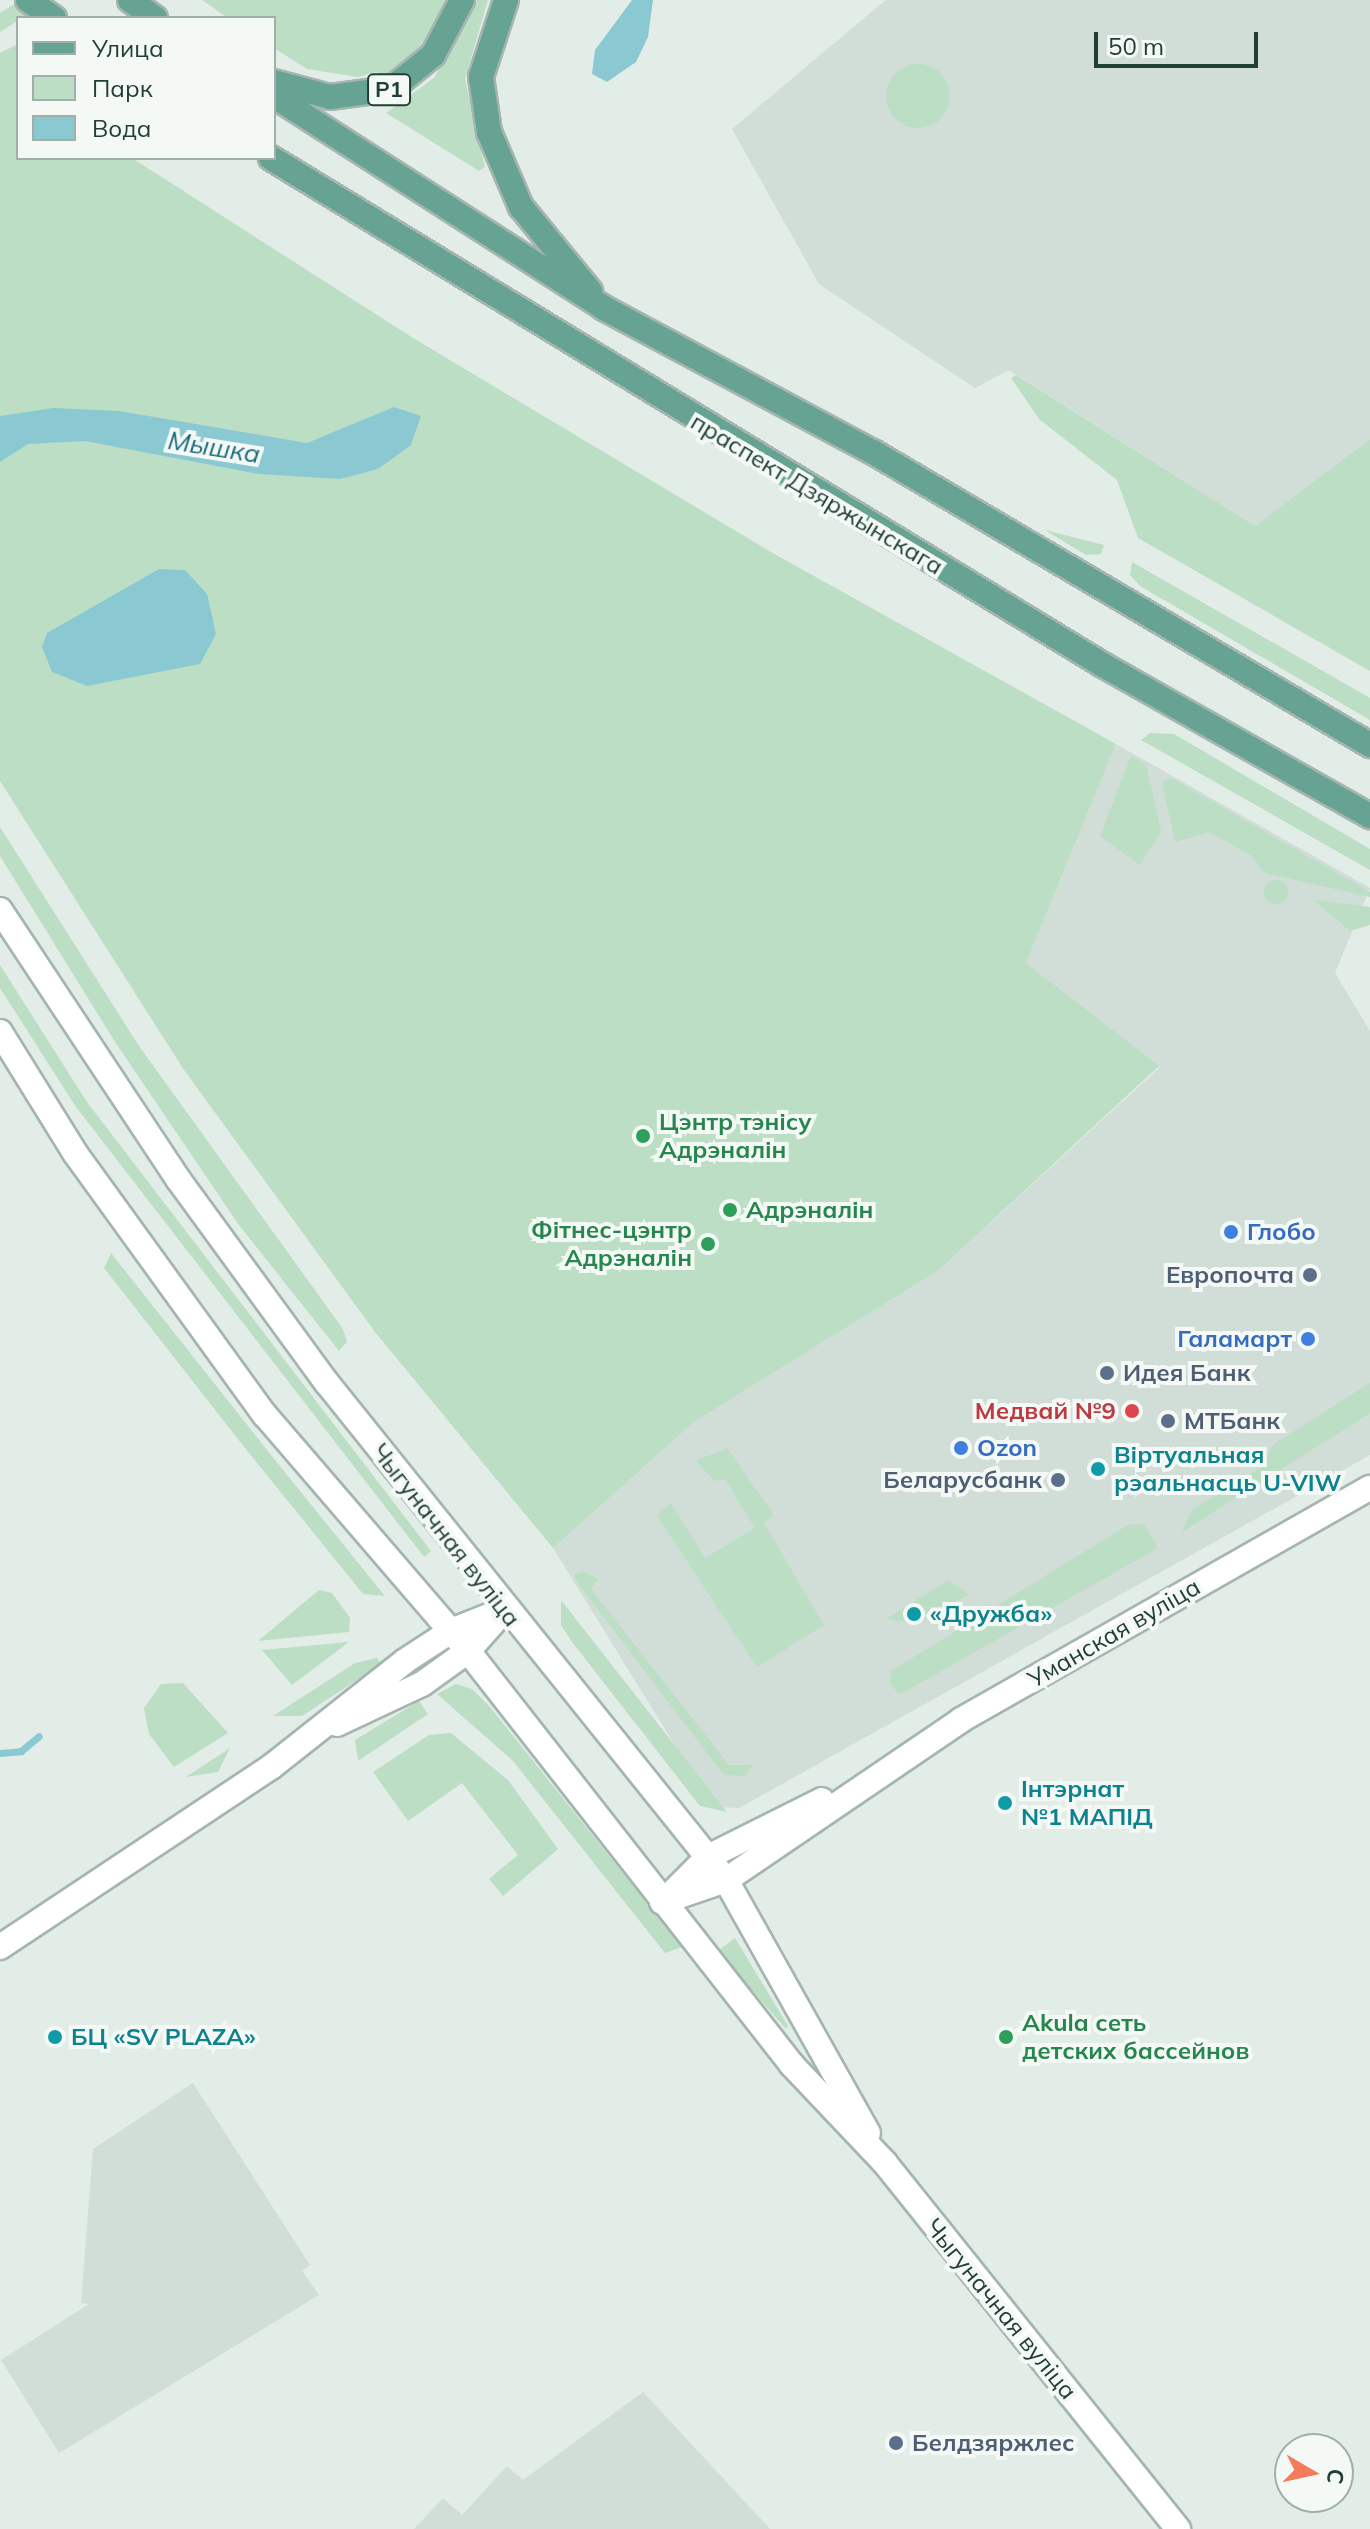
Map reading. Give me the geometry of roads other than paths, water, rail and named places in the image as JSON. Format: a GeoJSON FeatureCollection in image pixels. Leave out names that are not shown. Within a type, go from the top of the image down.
{"type":"FeatureCollection","features":[{"type":"Feature","properties":{"kind":"main road"},"geometry":{"type":"LineString","coordinates":[[28,0],[51,16]]}},
{"type":"Feature","properties":{"kind":"main road"},"geometry":{"type":"LineString","coordinates":[[130,0],[152,16]]}},
{"type":"Feature","properties":{"kind":"main road","name":"Р1"},"geometry":{"type":"LineString","coordinates":[[276,83],[330,97],[391,89],[433,55],[462,0]]}},
{"type":"Feature","properties":{"kind":"main road"},"geometry":{"type":"LineString","coordinates":[[506,0],[481,77],[489,132],[521,207],[604,308]]}},
{"type":"Feature","properties":{"kind":"main road"},"geometry":{"type":"LineString","coordinates":[[276,97],[604,308],[873,452],[1370,745]]}},
{"type":"Feature","properties":{"kind":"main road","name":"праспект Дзяржынскага"},"geometry":{"type":"LineString","coordinates":[[274,160],[1103,665],[1370,816]]}},
{"type":"Feature","properties":{"kind":"main road","name":"Чыгуначная вуліца"},"geometry":{"type":"LineString","coordinates":[[0,910],[178,1179],[504,1610],[726,1880],[885,2163]]}},
{"type":"Feature","properties":{"kind":"main road","name":"Чыгуначная вуліца"},"geometry":{"type":"LineString","coordinates":[[0,1032],[75,1153],[265,1415],[468,1651],[792,2065],[885,2163],[1178,2529]]}},
{"type":"Feature","properties":{"kind":"main road","name":"Уманская вуліца"},"geometry":{"type":"LineString","coordinates":[[662,1902],[708,1857],[861,1783],[1370,1488]]}},
{"type":"Feature","properties":{"kind":"main road"},"geometry":{"type":"LineString","coordinates":[[0,1947],[324,1729],[451,1631],[504,1610]]}},
{"type":"Feature","properties":{"kind":"main road"},"geometry":{"type":"LineString","coordinates":[[324,1729],[391,1703],[468,1651],[504,1610]]}},
{"type":"Feature","properties":{"kind":"main road","name":"Уманская вуліца"},"geometry":{"type":"LineString","coordinates":[[662,1902],[726,1880],[861,1783]]}},
{"type":"Feature","properties":{"kind":"water"},"geometry":{"type":"Polygon","coordinates":[[[632,0],[653,0],[648,37],[636,62],[607,82],[592,74],[595,50],[632,0]]]}},
{"type":"Feature","properties":{"kind":"water","name":"Мышка"},"geometry":{"type":"Polygon","coordinates":[[[394,407],[421,416],[411,445],[378,469],[340,479],[259,474],[85,441],[28,444],[0,462],[0,416],[53,408],[119,411],[307,443],[394,407]]]}},
{"type":"Feature","properties":{"kind":"water"},"geometry":{"type":"Polygon","coordinates":[[[159,569],[185,570],[207,594],[216,634],[200,664],[87,686],[52,672],[42,647],[47,633],[159,569]]]}},
{"type":"Feature","properties":{"kind":"waterway"},"geometry":{"type":"LineString","coordinates":[[0,1753],[21,1751],[39,1736]]}},
{"type":"Feature","properties":{"kind":"place","name":"Цэнтр тэнісу Адрэналін"},"geometry":{"type":"Point","coordinates":[643,1136]}},
{"type":"Feature","properties":{"kind":"place","name":"Адрэналін"},"geometry":{"type":"Point","coordinates":[730,1210]}},
{"type":"Feature","properties":{"kind":"place","name":"Глобо"},"geometry":{"type":"Point","coordinates":[1231,1232]}},
{"type":"Feature","properties":{"kind":"place","name":"Фітнес-цэнтр Адрэналін"},"geometry":{"type":"Point","coordinates":[708,1244]}},
{"type":"Feature","properties":{"kind":"place","name":"Европочта"},"geometry":{"type":"Point","coordinates":[1310,1275]}},
{"type":"Feature","properties":{"kind":"place","name":"Галамарт"},"geometry":{"type":"Point","coordinates":[1308,1339]}},
{"type":"Feature","properties":{"kind":"place","name":"Идея Банк"},"geometry":{"type":"Point","coordinates":[1107,1373]}},
{"type":"Feature","properties":{"kind":"place","name":"Медвай №9"},"geometry":{"type":"Point","coordinates":[1132,1411]}},
{"type":"Feature","properties":{"kind":"place","name":"МТБанк"},"geometry":{"type":"Point","coordinates":[1168,1421]}},
{"type":"Feature","properties":{"kind":"place","name":"Ozon"},"geometry":{"type":"Point","coordinates":[961,1448]}},
{"type":"Feature","properties":{"kind":"place","name":"Віртуальная рэальнасць U-VIW"},"geometry":{"type":"Point","coordinates":[1098,1469]}},
{"type":"Feature","properties":{"kind":"place","name":"Беларусбанк"},"geometry":{"type":"Point","coordinates":[1058,1480]}},
{"type":"Feature","properties":{"kind":"place","name":"«Дружба»"},"geometry":{"type":"Point","coordinates":[914,1614]}},
{"type":"Feature","properties":{"kind":"place","name":"Інтэрнат №1 МАПІД"},"geometry":{"type":"Point","coordinates":[1005,1803]}},
{"type":"Feature","properties":{"kind":"place","name":"БЦ «SV PLAZA»"},"geometry":{"type":"Point","coordinates":[55,2037]}},
{"type":"Feature","properties":{"kind":"place","name":"Akula сеть детских бассейнов"},"geometry":{"type":"Point","coordinates":[1006,2037]}},
{"type":"Feature","properties":{"kind":"place","name":"Белдзяржлес"},"geometry":{"type":"Point","coordinates":[896,2443]}}]}
